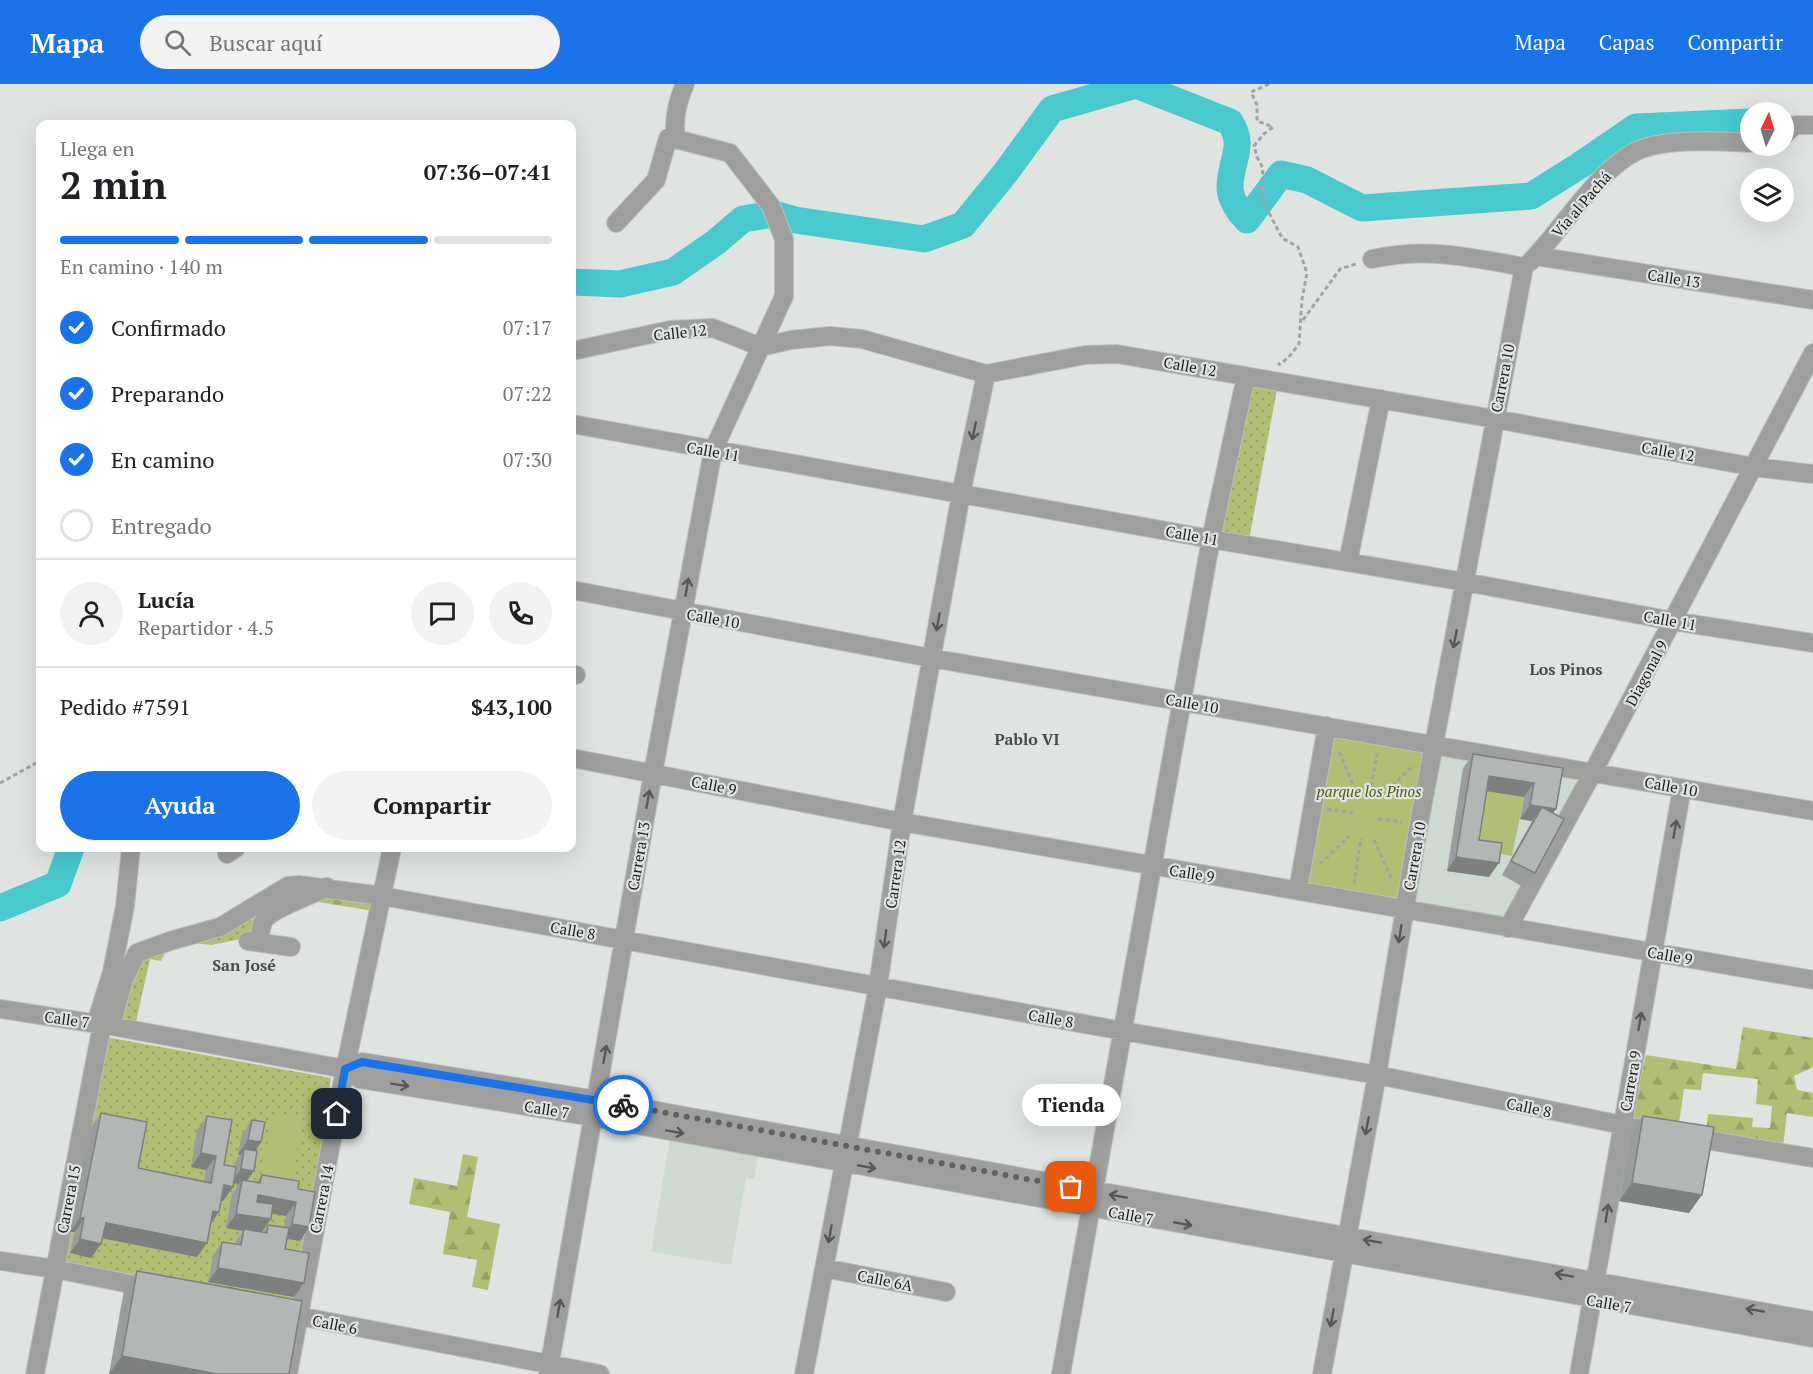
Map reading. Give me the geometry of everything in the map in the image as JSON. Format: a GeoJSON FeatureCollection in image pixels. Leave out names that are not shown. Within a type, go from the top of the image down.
{"type":"FeatureCollection","features":[{"type":"Feature","properties":{"kind":"street"},"geometry":{"type":"LineString","coordinates":[[616,223],[656,180],[668,138],[675,134],[681,93],[685,84]]}},
{"type":"Feature","properties":{"kind":"street"},"geometry":{"type":"LineString","coordinates":[[1794,126],[1813,125]]}},
{"type":"Feature","properties":{"kind":"street","name":"Carrera 13"},"geometry":{"type":"LineString","coordinates":[[548,1370],[653,773],[713,451],[784,296],[784,239],[774,213],[753,181],[730,153],[676,139],[675,134]]}},
{"type":"Feature","properties":{"kind":"street","name":"Vía al Pachá"},"geometry":{"type":"LineString","coordinates":[[1530,262],[1606,173],[1638,150],[1675,142],[1740,142]]}},
{"type":"Feature","properties":{"kind":"street","name":"Calle 13"},"geometry":{"type":"LineString","coordinates":[[1372,259],[1428,252],[1530,262],[1813,300]]}},
{"type":"Feature","properties":{"kind":"street","name":"Carrera 10"},"geometry":{"type":"LineString","coordinates":[[1322,1374],[1377,1075],[1419,824],[1495,419],[1530,262]]}},
{"type":"Feature","properties":{"kind":"street","name":"Calle 12"},"geometry":{"type":"LineString","coordinates":[[576,350],[670,330],[713,328],[761,347],[791,340],[830,336],[862,339],[986,374],[1085,355],[1117,354],[1495,419],[1754,467],[1813,474]]}},
{"type":"Feature","properties":{"kind":"street","name":"Diagonal 9"},"geometry":{"type":"LineString","coordinates":[[1508,928],[1593,772],[1813,353]]}},
{"type":"Feature","properties":{"kind":"street","name":"Carrera 12"},"geometry":{"type":"LineString","coordinates":[[804,1374],[878,986],[902,822],[961,494],[986,374]]}},
{"type":"Feature","properties":{"kind":"street"},"geometry":{"type":"LineString","coordinates":[[1061,1374],[1212,539],[1246,376]]}},
{"type":"Feature","properties":{"kind":"street"},"geometry":{"type":"LineString","coordinates":[[1348,562],[1381,399]]}},
{"type":"Feature","properties":{"kind":"street","name":"Calle 11"},"geometry":{"type":"LineString","coordinates":[[576,425],[1673,621],[1813,643]]}},
{"type":"Feature","properties":{"kind":"street","name":"Calle 10"},"geometry":{"type":"LineString","coordinates":[[576,591],[683,613],[931,658],[1813,811]]}},
{"type":"Feature","properties":{"kind":"street"},"geometry":{"type":"LineString","coordinates":[[1299,886],[1327,726]]}},
{"type":"Feature","properties":{"kind":"street","name":"Calle 9"},"geometry":{"type":"LineString","coordinates":[[576,759],[902,822],[1153,867],[1299,886],[1508,928],[1813,980]]}},
{"type":"Feature","properties":{"kind":"street","name":"Carrera 9"},"geometry":{"type":"LineString","coordinates":[[1579,1374],[1682,788]]}},
{"type":"Feature","properties":{"kind":"street"},"geometry":{"type":"LineString","coordinates":[[103,1025],[125,906],[131,852]]}},
{"type":"Feature","properties":{"kind":"street","name":"Carrera 14"},"geometry":{"type":"LineString","coordinates":[[288,1374],[345,1069],[391,852]]}},
{"type":"Feature","properties":{"kind":"street","name":"Calle 8"},"geometry":{"type":"LineString","coordinates":[[288,886],[327,887],[624,939],[1123,1032],[1377,1075],[1622,1126],[1813,1158]]}},
{"type":"Feature","properties":{"kind":"street","name":"Carrera 15"},"geometry":{"type":"LineString","coordinates":[[35,1374],[103,1025],[137,953],[220,927],[288,886]]}},
{"type":"Feature","properties":{"kind":"street"},"geometry":{"type":"LineString","coordinates":[[291,947],[253,941],[263,922],[272,912],[313,896],[327,887]]}},
{"type":"Feature","properties":{"kind":"street","name":"Calle 7"},"geometry":{"type":"LineString","coordinates":[[0,1009],[103,1025],[345,1069],[360,1079],[595,1108],[1345,1245],[1596,1281],[1813,1321]]}},
{"type":"Feature","properties":{"kind":"street","name":"Calle 7"},"geometry":{"type":"LineString","coordinates":[[1345,1245],[1593,1300],[1813,1338]]}},
{"type":"Feature","properties":{"kind":"street"},"geometry":{"type":"LineString","coordinates":[[0,1261],[55,1269],[171,1292]]}},
{"type":"Feature","properties":{"kind":"street","name":"Calle 6A"},"geometry":{"type":"LineString","coordinates":[[824,1268],[946,1292]]}},
{"type":"Feature","properties":{"kind":"street","name":"Calle 6"},"geometry":{"type":"LineString","coordinates":[[264,1310],[548,1370],[600,1374]]}},
{"type":"Feature","properties":{"kind":"path"},"geometry":{"type":"LineString","coordinates":[[1269,84],[1251,92],[1257,105],[1257,121],[1273,127],[1254,146],[1263,168],[1261,197],[1282,238],[1298,247],[1307,273],[1302,299],[1299,344],[1288,358],[1274,368],[1270,380]]}},
{"type":"Feature","properties":{"kind":"path"},"geometry":{"type":"LineString","coordinates":[[1302,322],[1340,269],[1372,259]]}},
{"type":"Feature","properties":{"kind":"path"},"geometry":{"type":"LineString","coordinates":[[1370,794],[1380,736]]}},
{"type":"Feature","properties":{"kind":"path"},"geometry":{"type":"LineString","coordinates":[[1381,796],[1434,745]]}},
{"type":"Feature","properties":{"kind":"path"},"geometry":{"type":"LineString","coordinates":[[1339,751],[1356,792]]}},
{"type":"Feature","properties":{"kind":"path"},"geometry":{"type":"LineString","coordinates":[[0,783],[36,763]]}},
{"type":"Feature","properties":{"kind":"path"},"geometry":{"type":"LineString","coordinates":[[1313,807],[1353,813]]}},
{"type":"Feature","properties":{"kind":"path"},"geometry":{"type":"LineString","coordinates":[[1377,819],[1419,824]]}},
{"type":"Feature","properties":{"kind":"path"},"geometry":{"type":"LineString","coordinates":[[1299,886],[1349,836]]}},
{"type":"Feature","properties":{"kind":"path"},"geometry":{"type":"LineString","coordinates":[[1352,898],[1361,838]]}},
{"type":"Feature","properties":{"kind":"path"},"geometry":{"type":"LineString","coordinates":[[1374,840],[1404,908]]}},
{"type":"Feature","properties":{"kind":"shaded area"},"geometry":{"type":"Polygon","coordinates":[[[1439,751],[1584,777],[1506,924],[1410,905],[1439,751]]]}},
{"type":"Feature","properties":{"kind":"shaded area"},"geometry":{"type":"Polygon","coordinates":[[[670,1138],[759,1152],[754,1179],[746,1178],[731,1265],[651,1252],[670,1138]]]}},
{"type":"Feature","properties":{"kind":"green space"},"geometry":{"type":"Polygon","coordinates":[[[1249,380],[1278,384],[1249,540],[1219,535],[1249,380]]]}},
{"type":"Feature","properties":{"kind":"green space","name":"parque los Pinos"},"geometry":{"type":"Polygon","coordinates":[[[1330,731],[1427,748],[1398,901],[1303,885],[1330,731]]]}},
{"type":"Feature","properties":{"kind":"green space"},"geometry":{"type":"Polygon","coordinates":[[[1481,790],[1524,797],[1512,856],[1470,849],[1481,790]]]}},
{"type":"Feature","properties":{"kind":"green space"},"geometry":{"type":"Polygon","coordinates":[[[321,889],[378,898],[374,911],[318,902],[321,889]]]}},
{"type":"Feature","properties":{"kind":"green space"},"geometry":{"type":"Polygon","coordinates":[[[268,908],[257,939],[246,938],[211,945],[178,941],[268,908]]]}},
{"type":"Feature","properties":{"kind":"green space"},"geometry":{"type":"Polygon","coordinates":[[[169,945],[161,961],[150,959],[135,1026],[115,1022],[139,956],[169,945]]]}},
{"type":"Feature","properties":{"kind":"green space"},"geometry":{"type":"Polygon","coordinates":[[[1743,1027],[1813,1038],[1813,1067],[1794,1076],[1797,1090],[1813,1093],[1813,1117],[1787,1113],[1783,1147],[1706,1135],[1708,1114],[1753,1118],[1752,1127],[1770,1128],[1772,1106],[1756,1104],[1758,1079],[1703,1073],[1701,1090],[1684,1089],[1678,1130],[1631,1121],[1646,1055],[1736,1069],[1743,1027]]]}},
{"type":"Feature","properties":{"kind":"green space"},"geometry":{"type":"Polygon","coordinates":[[[106,1037],[331,1078],[295,1312],[61,1265],[106,1037]]]}},
{"type":"Feature","properties":{"kind":"green space"},"geometry":{"type":"Polygon","coordinates":[[[274,1113],[303,1119],[291,1180],[261,1175],[274,1113]]]}},
{"type":"Feature","properties":{"kind":"green space"},"geometry":{"type":"Polygon","coordinates":[[[463,1154],[478,1157],[467,1217],[500,1224],[488,1290],[472,1287],[477,1260],[443,1254],[450,1212],[409,1204],[414,1178],[457,1186],[463,1154]]]}},
{"type":"Feature","properties":{"kind":"building"},"geometry":{"type":"Polygon","coordinates":[[[1473,754],[1563,768],[1556,809],[1530,805],[1534,783],[1489,776],[1479,840],[1502,843],[1499,863],[1456,857],[1473,754]]]}},
{"type":"Feature","properties":{"kind":"building"},"geometry":{"type":"Polygon","coordinates":[[[1542,807],[1564,819],[1535,873],[1511,861],[1542,807]]]}},
{"type":"Feature","properties":{"kind":"building"},"geometry":{"type":"Polygon","coordinates":[[[101,1113],[147,1122],[138,1168],[211,1183],[216,1156],[201,1153],[207,1116],[232,1120],[224,1165],[236,1167],[233,1187],[224,1185],[219,1212],[213,1211],[207,1243],[106,1223],[101,1244],[80,1239],[84,1218],[80,1218],[101,1113]]]}},
{"type":"Feature","properties":{"kind":"building"},"geometry":{"type":"Polygon","coordinates":[[[1643,1116],[1714,1127],[1702,1195],[1632,1183],[1643,1116]]]}},
{"type":"Feature","properties":{"kind":"building"},"geometry":{"type":"Polygon","coordinates":[[[252,1120],[265,1122],[261,1142],[248,1140],[252,1120]]]}},
{"type":"Feature","properties":{"kind":"building"},"geometry":{"type":"Polygon","coordinates":[[[244,1149],[257,1151],[254,1171],[241,1169],[244,1149]]]}},
{"type":"Feature","properties":{"kind":"building"},"geometry":{"type":"Polygon","coordinates":[[[262,1175],[299,1181],[298,1189],[315,1192],[309,1227],[292,1224],[296,1202],[258,1195],[257,1202],[273,1204],[271,1219],[236,1214],[242,1180],[260,1183],[262,1175]]]}},
{"type":"Feature","properties":{"kind":"building"},"geometry":{"type":"Polygon","coordinates":[[[268,1225],[289,1228],[285,1249],[309,1253],[304,1283],[218,1268],[222,1242],[241,1245],[244,1229],[267,1233],[268,1225]]]}},
{"type":"Feature","properties":{"kind":"building"},"geometry":{"type":"Polygon","coordinates":[[[137,1271],[302,1301],[289,1374],[217,1374],[122,1356],[137,1271]]]}},
{"type":"Feature","properties":{"kind":"waterway"},"geometry":{"type":"LineString","coordinates":[[576,282],[620,284],[673,272],[716,242],[743,219],[774,214],[795,220],[924,239],[963,225],[1006,172],[1052,109],[1136,85],[1230,122],[1237,139],[1230,192],[1247,220],[1281,174],[1307,180],[1362,208],[1531,196],[1636,127],[1740,122]]}},
{"type":"Feature","properties":{"kind":"waterway"},"geometry":{"type":"LineString","coordinates":[[0,908],[58,884],[70,852]]}},
{"type":"Feature","properties":{"kind":"way so far"},"geometry":{"type":"LineString","coordinates":[[623,1105],[1071,1187]]}},
{"type":"Feature","properties":{"kind":"place","name":"Tienda"},"geometry":{"type":"Point","coordinates":[1071,1187]}},
{"type":"Feature","properties":{"kind":"district","name":"Los Pinos"},"geometry":{"type":"Point","coordinates":[1566,669]}},
{"type":"Feature","properties":{"kind":"district","name":"Pablo VI"},"geometry":{"type":"Point","coordinates":[1027,739]}},
{"type":"Feature","properties":{"kind":"district","name":"San José"},"geometry":{"type":"Point","coordinates":[244,965]}},
{"type":"Feature","properties":{"kind":"route"},"geometry":{"type":"LineString","coordinates":[[337,1114],[345,1069],[362,1062],[623,1105]]}}]}
